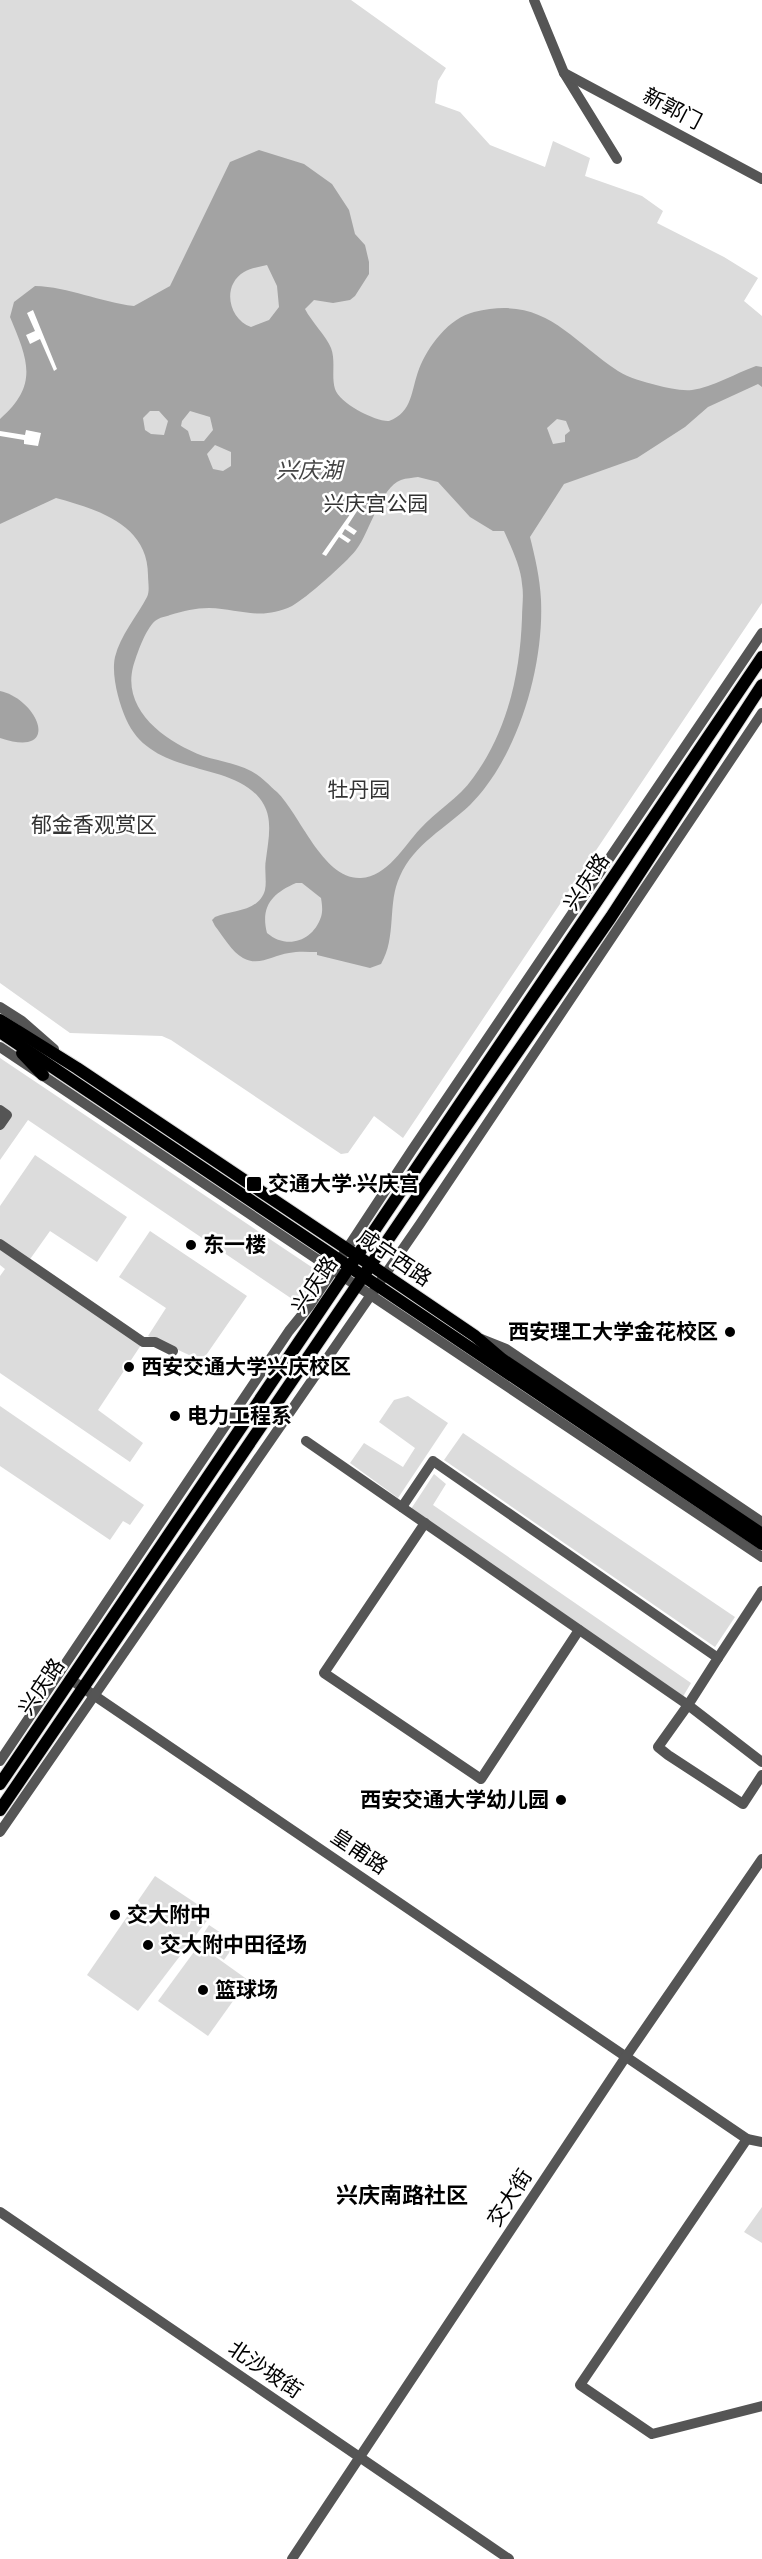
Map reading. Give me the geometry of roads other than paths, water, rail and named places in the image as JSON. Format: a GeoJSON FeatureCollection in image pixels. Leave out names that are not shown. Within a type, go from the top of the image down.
{"type":"FeatureCollection","features":[{"type":"Feature","properties":{"kind":"main road","name":"兴庆路"},"geometry":{"type":"LineString","coordinates":[[0,1784],[346,1263],[762,657]]}},
{"type":"Feature","properties":{"kind":"main road","name":"兴庆路"},"geometry":{"type":"LineString","coordinates":[[0,1810],[363,1276],[611,917],[762,685]]}},
{"type":"Feature","properties":{"kind":"main road","name":"咸宁西路"},"geometry":{"type":"LineString","coordinates":[[0,1020],[77,1068],[363,1276],[762,1544]]}},
{"type":"Feature","properties":{"kind":"main road","name":"咸宁西路"},"geometry":{"type":"LineString","coordinates":[[3,1039],[346,1263]]}},
{"type":"Feature","properties":{"kind":"main road"},"geometry":{"type":"LineString","coordinates":[[3,1039],[43,1075]]}},
{"type":"Feature","properties":{"kind":"main road","name":"咸宁西路"},"geometry":{"type":"LineString","coordinates":[[377,1285],[476,1336],[502,1359],[762,1534]]}},
{"type":"Feature","properties":{"kind":"street"},"geometry":{"type":"LineString","coordinates":[[534,0],[564,73],[617,159]]}},
{"type":"Feature","properties":{"kind":"street","name":"新郭门"},"geometry":{"type":"LineString","coordinates":[[564,73],[762,179]]}},
{"type":"Feature","properties":{"kind":"street"},"geometry":{"type":"LineString","coordinates":[[0,1761],[289,1331],[346,1263],[412,1150],[762,633]]}},
{"type":"Feature","properties":{"kind":"street"},"geometry":{"type":"LineString","coordinates":[[0,1832],[377,1285],[762,713]]}},
{"type":"Feature","properties":{"kind":"street"},"geometry":{"type":"LineString","coordinates":[[0,1007],[22,1022],[77,1068]]}},
{"type":"Feature","properties":{"kind":"street"},"geometry":{"type":"LineString","coordinates":[[43,1075],[346,1263],[363,1276]]}},
{"type":"Feature","properties":{"kind":"street"},"geometry":{"type":"LineString","coordinates":[[0,1125],[3,1112]]}},
{"type":"Feature","properties":{"kind":"street"},"geometry":{"type":"LineString","coordinates":[[0,1244],[143,1342],[155,1342],[173,1351]]}},
{"type":"Feature","properties":{"kind":"street"},"geometry":{"type":"LineString","coordinates":[[377,1285],[762,1557]]}},
{"type":"Feature","properties":{"kind":"street"},"geometry":{"type":"LineString","coordinates":[[476,1336],[506,1349],[762,1522]]}},
{"type":"Feature","properties":{"kind":"street"},"geometry":{"type":"LineString","coordinates":[[306,1441],[688,1705],[762,1761]]}},
{"type":"Feature","properties":{"kind":"street"},"geometry":{"type":"LineString","coordinates":[[402,1507],[433,1461],[718,1658]]}},
{"type":"Feature","properties":{"kind":"street"},"geometry":{"type":"LineString","coordinates":[[425,1523],[324,1673],[482,1779],[579,1630]]}},
{"type":"Feature","properties":{"kind":"street"},"geometry":{"type":"LineString","coordinates":[[762,1591],[658,1748],[742,1804],[762,1775]]}},
{"type":"Feature","properties":{"kind":"street","name":"皇甫路"},"geometry":{"type":"LineString","coordinates":[[70,1679],[747,2139]]}},
{"type":"Feature","properties":{"kind":"street","name":"交大街"},"geometry":{"type":"LineString","coordinates":[[292,2559],[625,2058],[762,1859]]}},
{"type":"Feature","properties":{"kind":"street"},"geometry":{"type":"LineString","coordinates":[[762,2142],[747,2139],[580,2385],[652,2434],[762,2406]]}},
{"type":"Feature","properties":{"kind":"street","name":"北沙坡街"},"geometry":{"type":"LineString","coordinates":[[0,2212],[509,2559]]}},
{"type":"Feature","properties":{"kind":"water","name":"兴庆湖"},"geometry":{"type":"Polygon","coordinates":[[[259,150],[304,164],[332,184],[349,210],[355,234],[365,245],[369,274],[350,300],[333,303],[314,300],[305,309],[331,348],[334,384],[338,394],[350,406],[376,418],[389,421],[403,412],[410,400],[423,360],[440,334],[465,315],[498,308],[519,309],[537,314],[553,322],[622,373],[665,387],[692,390],[716,383],[756,366],[762,367],[762,387],[758,384],[708,407],[685,427],[637,458],[564,484],[530,537],[540,584],[541,626],[533,682],[525,710],[502,762],[487,785],[470,805],[422,846],[406,865],[396,886],[386,954],[381,964],[370,968],[317,955],[317,952],[292,952],[260,961],[249,960],[235,952],[215,926],[212,920],[215,917],[244,909],[257,903],[262,897],[266,886],[265,863],[269,832],[267,811],[252,790],[235,780],[175,761],[155,752],[139,739],[126,719],[118,697],[115,657],[149,589],[146,558],[139,543],[129,531],[103,514],[56,498],[0,524],[0,419],[21,395],[26,371],[22,346],[10,317],[14,302],[35,286],[60,289],[134,306],[170,286],[230,162],[259,150]],[[267,265],[252,269],[237,278],[230,293],[233,310],[237,317],[251,327],[269,320],[279,307],[277,286],[267,265]],[[150,411],[143,418],[145,430],[151,434],[164,435],[168,421],[159,411],[150,411]],[[190,411],[181,426],[188,431],[191,441],[204,441],[213,430],[210,417],[190,411]],[[557,419],[547,428],[553,444],[565,442],[565,435],[570,431],[566,421],[557,419]],[[215,445],[207,454],[213,469],[223,471],[231,466],[231,452],[215,445]],[[418,477],[401,480],[387,492],[381,501],[361,543],[351,556],[298,602],[270,613],[204,608],[161,618],[155,621],[142,642],[133,667],[131,683],[134,698],[150,723],[189,750],[239,766],[258,775],[286,802],[313,844],[335,868],[347,876],[361,878],[387,867],[426,822],[461,792],[473,778],[495,742],[510,702],[521,639],[523,588],[518,564],[504,531],[493,531],[470,517],[438,482],[418,477]],[[296,883],[281,891],[267,908],[265,924],[267,933],[283,941],[291,942],[306,937],[321,917],[321,898],[302,883],[296,883]]]}},
{"type":"Feature","properties":{"kind":"water"},"geometry":{"type":"Polygon","coordinates":[[[0,691],[13,696],[33,715],[38,725],[38,734],[32,741],[20,742],[0,738],[0,691]]]}},
{"type":"Feature","properties":{"kind":"place","name":"交通大学·兴庆宫"},"geometry":{"type":"Point","coordinates":[254,1184]}},
{"type":"Feature","properties":{"kind":"place","name":"东一楼"},"geometry":{"type":"Point","coordinates":[191,1245]}},
{"type":"Feature","properties":{"kind":"place","name":"西安理工大学金花校区"},"geometry":{"type":"Point","coordinates":[730,1332]}},
{"type":"Feature","properties":{"kind":"place","name":"西安交通大学兴庆校区"},"geometry":{"type":"Point","coordinates":[129,1367]}},
{"type":"Feature","properties":{"kind":"place","name":"电力工程系"},"geometry":{"type":"Point","coordinates":[175,1416]}},
{"type":"Feature","properties":{"kind":"place","name":"西安交通大学幼儿园"},"geometry":{"type":"Point","coordinates":[561,1800]}},
{"type":"Feature","properties":{"kind":"place","name":"交大附中"},"geometry":{"type":"Point","coordinates":[115,1915]}},
{"type":"Feature","properties":{"kind":"place","name":"交大附中田径场"},"geometry":{"type":"Point","coordinates":[148,1945]}},
{"type":"Feature","properties":{"kind":"place","name":"篮球场"},"geometry":{"type":"Point","coordinates":[203,1990]}},
{"type":"Feature","properties":{"kind":"district","name":"兴庆南路社区"},"geometry":{"type":"Point","coordinates":[402,2196]}},
{"type":"Feature","properties":{"kind":"park label","name":"兴庆宫公园"},"geometry":{"type":"Point","coordinates":[376,504]}},
{"type":"Feature","properties":{"kind":"park label","name":"牡丹园"},"geometry":{"type":"Point","coordinates":[359,790]}},
{"type":"Feature","properties":{"kind":"park label","name":"郁金香观赏区"},"geometry":{"type":"Point","coordinates":[94,825]}}]}
